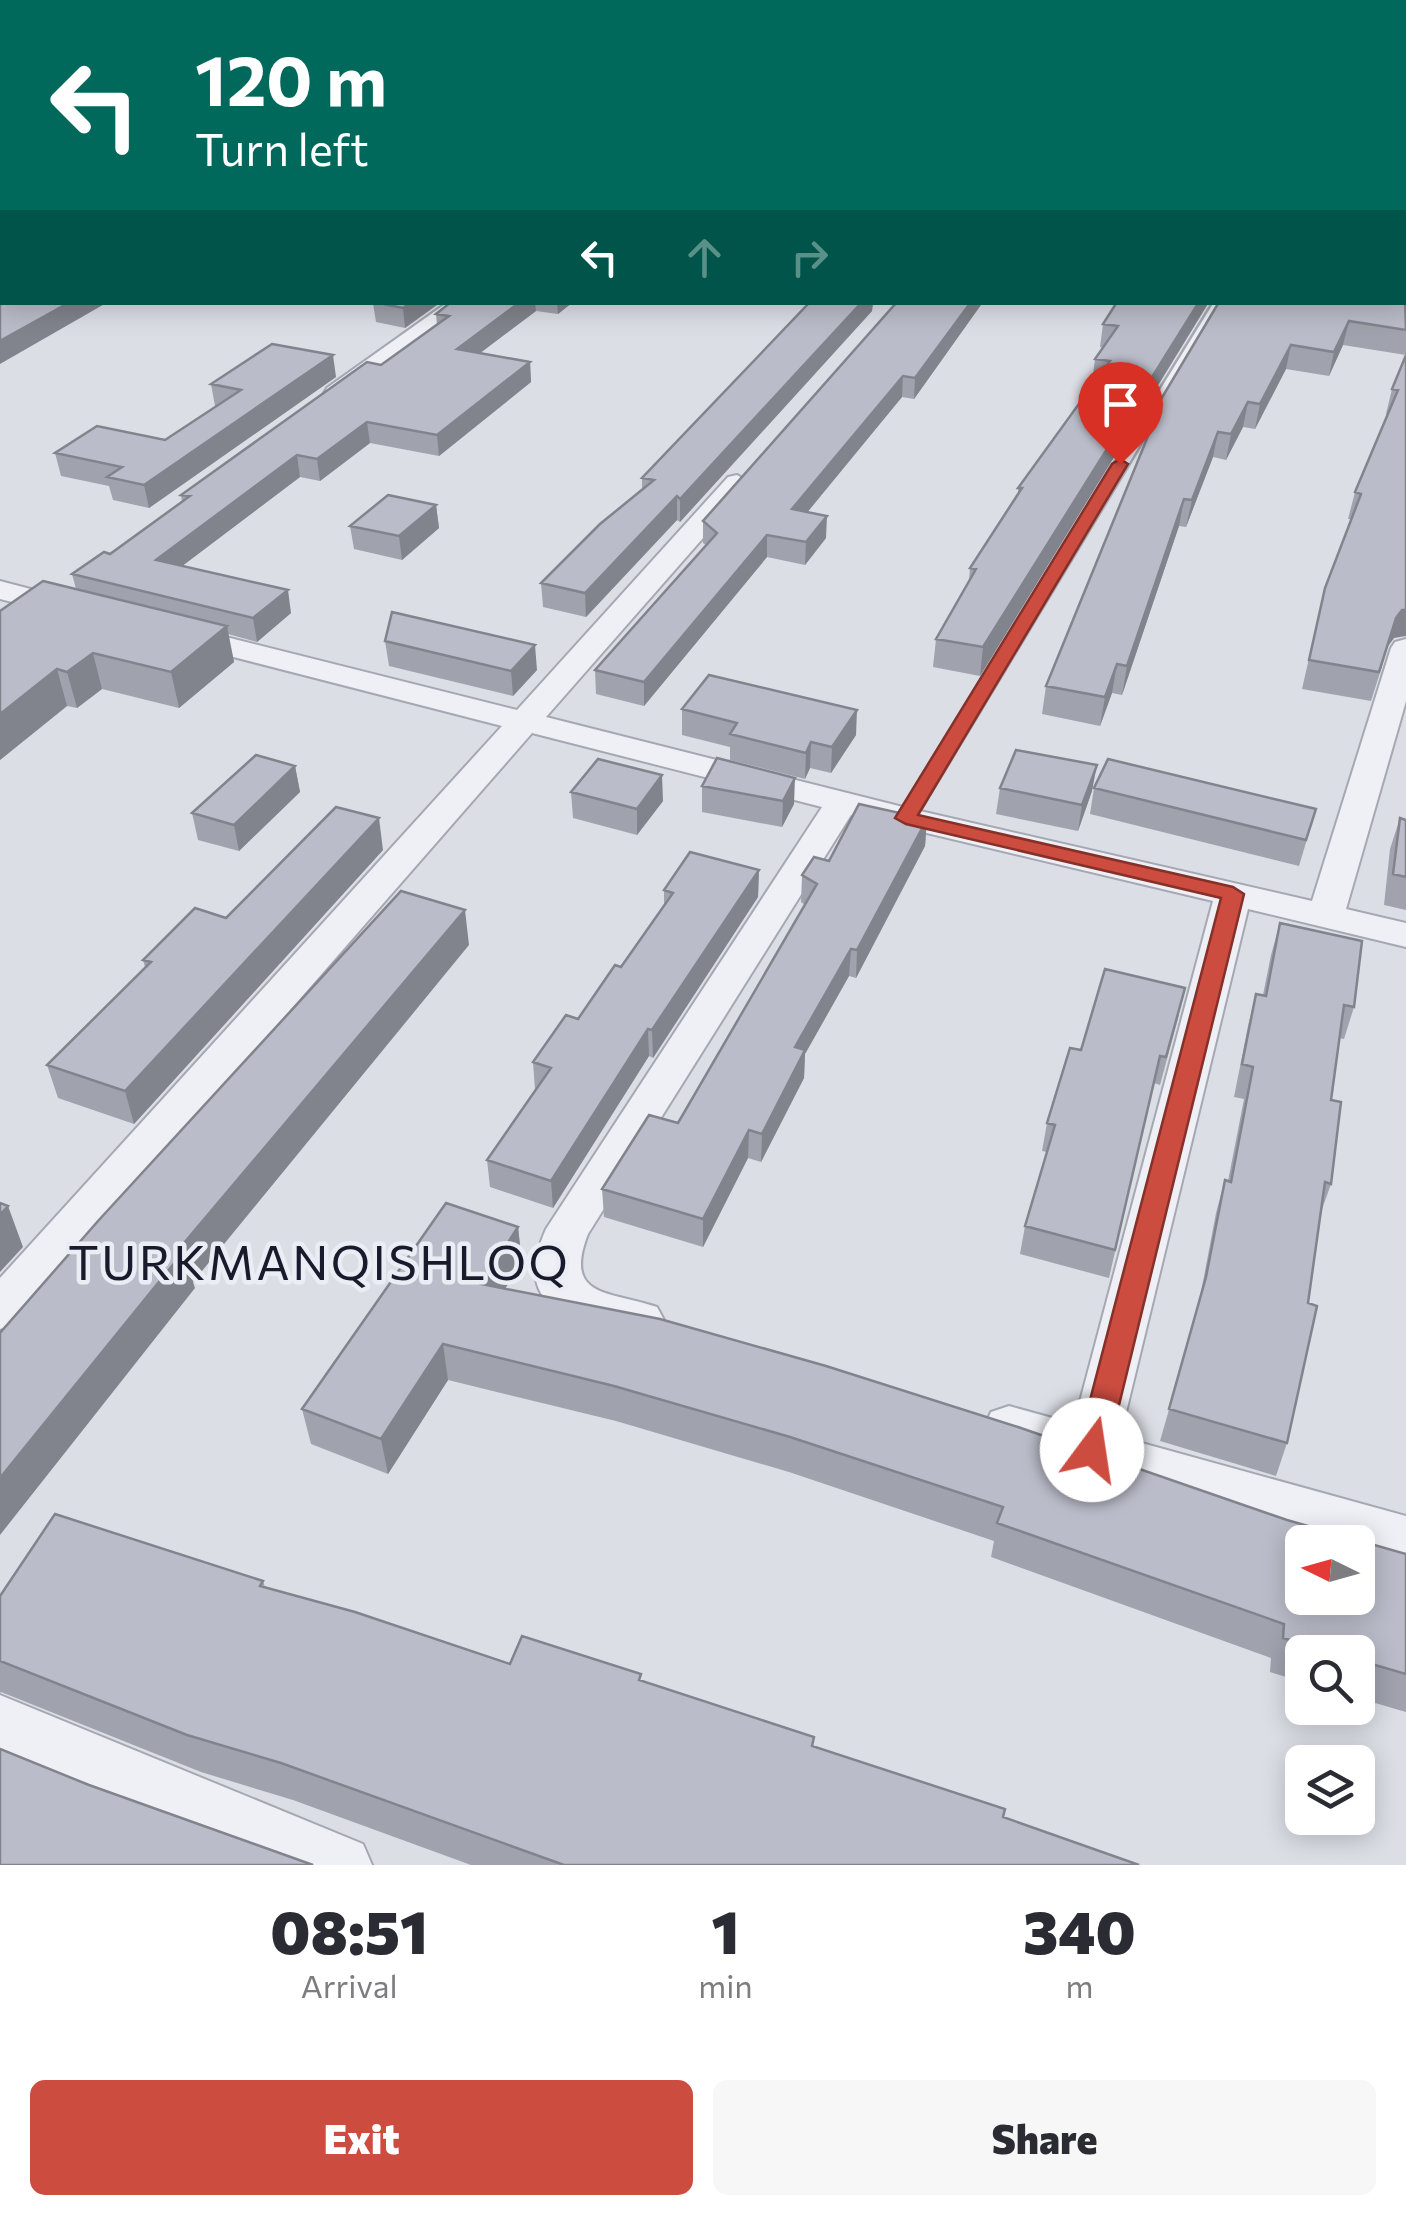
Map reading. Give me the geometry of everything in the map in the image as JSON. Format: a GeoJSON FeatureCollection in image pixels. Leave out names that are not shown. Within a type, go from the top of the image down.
{"type":"FeatureCollection","features":[{"type":"Feature","properties":{"kind":"street"},"geometry":{"type":"LineString","coordinates":[[307,413],[460,305]]}},
{"type":"Feature","properties":{"kind":"street"},"geometry":{"type":"LineString","coordinates":[[0,1310],[758,460]]}},
{"type":"Feature","properties":{"kind":"street"},"geometry":{"type":"LineString","coordinates":[[16,622],[78,580]]}},
{"type":"Feature","properties":{"kind":"street"},"geometry":{"type":"LineString","coordinates":[[0,590],[104,616]]}},
{"type":"Feature","properties":{"kind":"street"},"geometry":{"type":"LineString","coordinates":[[143,626],[906,818],[1406,935]]}},
{"type":"Feature","properties":{"kind":"street"},"geometry":{"type":"LineString","coordinates":[[1326,916],[1406,648]]}},
{"type":"Feature","properties":{"kind":"street"},"geometry":{"type":"LineString","coordinates":[[685,1333],[574,1299],[555,1281],[556,1256],[568,1229],[842,802]]}},
{"type":"Feature","properties":{"kind":"street"},"geometry":{"type":"LineString","coordinates":[[1092,1450],[1233,894]]}},
{"type":"Feature","properties":{"kind":"street"},"geometry":{"type":"LineString","coordinates":[[963,1413],[1406,1540]]}},
{"type":"Feature","properties":{"kind":"street"},"geometry":{"type":"LineString","coordinates":[[0,1723],[342,1865]]}},
{"type":"Feature","properties":{"kind":"lane"},"geometry":{"type":"LineString","coordinates":[[906,818],[1218,305]]}},
{"type":"Feature","properties":{"kind":"building"},"geometry":{"type":"Polygon","coordinates":[[[0,305],[65,305],[0,341],[0,305]]]}},
{"type":"Feature","properties":{"kind":"building"},"geometry":{"type":"Polygon","coordinates":[[[447,305],[516,305],[457,349],[530,362],[437,435],[367,422],[317,459],[297,455],[156,560],[288,590],[253,618],[72,574],[104,552],[110,554],[190,496],[181,495],[367,362],[381,365],[449,316],[436,314],[447,305]]]}},
{"type":"Feature","properties":{"kind":"building"},"geometry":{"type":"Polygon","coordinates":[[[807,305],[859,305],[680,499],[677,496],[585,593],[541,583],[600,524],[654,480],[642,478],[807,305]]]}},
{"type":"Feature","properties":{"kind":"building"},"geometry":{"type":"Polygon","coordinates":[[[894,305],[969,305],[915,378],[903,376],[792,509],[827,516],[806,542],[767,535],[644,682],[595,670],[717,533],[703,521],[894,305]]]}},
{"type":"Feature","properties":{"kind":"building"},"geometry":{"type":"Polygon","coordinates":[[[1115,305],[1197,305],[983,647],[936,639],[976,569],[970,568],[1022,488],[1018,488],[1110,361],[1095,359],[1118,326],[1103,324],[1115,305]]]}},
{"type":"Feature","properties":{"kind":"building"},"geometry":{"type":"Polygon","coordinates":[[[1217,305],[1405,305],[1406,330],[1349,321],[1334,352],[1291,345],[1260,404],[1248,402],[1231,434],[1218,432],[1192,500],[1184,499],[1127,666],[1117,664],[1105,697],[1046,686],[1155,419],[1151,416],[1217,305]]]}},
{"type":"Feature","properties":{"kind":"building"},"geometry":{"type":"Polygon","coordinates":[[[272,344],[333,355],[144,485],[107,477],[122,467],[55,453],[97,426],[165,440],[241,390],[211,384],[272,344]]]}},
{"type":"Feature","properties":{"kind":"building"},"geometry":{"type":"Polygon","coordinates":[[[1406,355],[1406,610],[1396,618],[1379,672],[1309,660],[1325,588],[1361,494],[1355,492],[1398,390],[1392,389],[1406,355]]]}},
{"type":"Feature","properties":{"kind":"building"},"geometry":{"type":"Polygon","coordinates":[[[388,495],[436,505],[399,536],[350,526],[388,495]]]}},
{"type":"Feature","properties":{"kind":"building"},"geometry":{"type":"Polygon","coordinates":[[[43,581],[227,626],[171,672],[93,653],[67,672],[57,669],[0,714],[0,611],[43,581]]]}},
{"type":"Feature","properties":{"kind":"building"},"geometry":{"type":"Polygon","coordinates":[[[392,612],[535,645],[511,671],[385,641],[392,612]]]}},
{"type":"Feature","properties":{"kind":"building"},"geometry":{"type":"Polygon","coordinates":[[[709,675],[857,710],[832,747],[811,742],[806,753],[730,734],[737,723],[682,709],[709,675]]]}},
{"type":"Feature","properties":{"kind":"building"},"geometry":{"type":"Polygon","coordinates":[[[1016,750],[1097,765],[1082,805],[1000,788],[1016,750]]]}},
{"type":"Feature","properties":{"kind":"building"},"geometry":{"type":"Polygon","coordinates":[[[256,755],[295,766],[234,825],[192,813],[256,755]]]}},
{"type":"Feature","properties":{"kind":"building"},"geometry":{"type":"Polygon","coordinates":[[[717,758],[795,778],[783,801],[702,786],[717,758]]]}},
{"type":"Feature","properties":{"kind":"building"},"geometry":{"type":"Polygon","coordinates":[[[598,759],[662,775],[637,809],[571,792],[598,759]]]}},
{"type":"Feature","properties":{"kind":"building"},"geometry":{"type":"Polygon","coordinates":[[[1108,759],[1316,809],[1306,840],[1094,788],[1108,759]]]}},
{"type":"Feature","properties":{"kind":"building"},"geometry":{"type":"Polygon","coordinates":[[[859,804],[927,819],[857,950],[851,949],[795,1047],[805,1050],[762,1134],[749,1130],[703,1219],[602,1189],[649,1115],[678,1123],[817,884],[802,875],[814,857],[829,861],[859,804]]]}},
{"type":"Feature","properties":{"kind":"building"},"geometry":{"type":"Polygon","coordinates":[[[336,807],[379,818],[125,1091],[47,1065],[151,962],[143,960],[195,908],[226,918],[336,807]]]}},
{"type":"Feature","properties":{"kind":"building"},"geometry":{"type":"Polygon","coordinates":[[[1400,818],[1406,820],[1406,877],[1393,874],[1400,818]]]}},
{"type":"Feature","properties":{"kind":"building"},"geometry":{"type":"Polygon","coordinates":[[[690,852],[759,870],[652,1030],[648,1029],[551,1181],[487,1160],[551,1068],[533,1062],[566,1015],[578,1019],[615,965],[621,967],[673,893],[664,890],[690,852]]]}},
{"type":"Feature","properties":{"kind":"building"},"geometry":{"type":"Polygon","coordinates":[[[401,891],[465,910],[179,1249],[184,1251],[0,1478],[0,1333],[401,891]]]}},
{"type":"Feature","properties":{"kind":"building"},"geometry":{"type":"Polygon","coordinates":[[[1280,923],[1362,941],[1354,1007],[1344,1005],[1331,1100],[1341,1102],[1331,1184],[1325,1182],[1308,1303],[1317,1306],[1287,1443],[1169,1409],[1206,1277],[1225,1180],[1231,1182],[1253,1067],[1242,1064],[1256,994],[1266,996],[1280,923]]]}},
{"type":"Feature","properties":{"kind":"building"},"geometry":{"type":"Polygon","coordinates":[[[1105,969],[1185,988],[1166,1057],[1160,1056],[1115,1250],[1025,1226],[1055,1125],[1047,1123],[1070,1048],[1081,1050],[1105,969]]]}},
{"type":"Feature","properties":{"kind":"building"},"geometry":{"type":"Polygon","coordinates":[[[446,1203],[518,1227],[481,1284],[660,1319],[826,1366],[1304,1525],[1285,1525],[1285,1615],[1375,1615],[1375,1545],[1406,1554],[1406,1674],[1375,1665],[1375,1635],[1283,1638],[1284,1624],[997,1523],[1003,1507],[790,1437],[614,1386],[443,1344],[381,1439],[302,1409],[446,1203]]]}},
{"type":"Feature","properties":{"kind":"building"},"geometry":{"type":"Polygon","coordinates":[[[55,1514],[263,1581],[260,1586],[355,1612],[510,1664],[522,1636],[641,1674],[639,1680],[814,1737],[812,1746],[1005,1809],[1003,1817],[1139,1865],[564,1865],[281,1763],[187,1735],[0,1661],[0,1596],[55,1514]]]}},
{"type":"Feature","properties":{"kind":"building"},"geometry":{"type":"Polygon","coordinates":[[[0,1749],[89,1785],[313,1865],[0,1865],[0,1749]]]}},
{"type":"Feature","properties":{"kind":"district","name":"TURKMANQISHLOQ"},"geometry":{"type":"Point","coordinates":[319,1263]}},
{"type":"Feature","properties":{"kind":"route"},"geometry":{"type":"LineString","coordinates":[[1092,1450],[1233,894],[906,818],[1120,464]]}}]}
